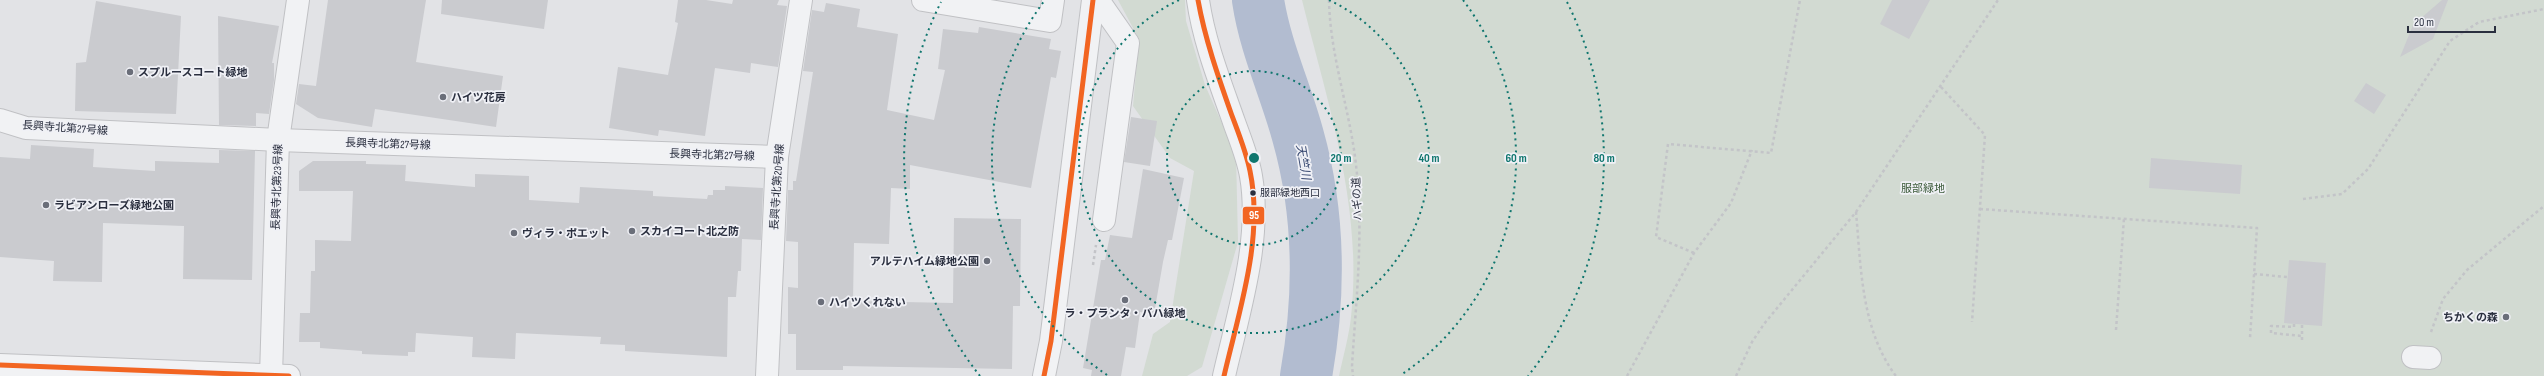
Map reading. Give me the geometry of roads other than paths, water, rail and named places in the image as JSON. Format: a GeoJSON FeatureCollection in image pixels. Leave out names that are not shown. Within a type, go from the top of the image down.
{"type":"FeatureCollection","features":[{"type":"Feature","properties":{"kind":"street","name":"長興寺北第23号線"},"geometry":{"type":"LineString","coordinates":[[277,376],[278,140],[298,0]]}},
{"type":"Feature","properties":{"kind":"street","name":"長興寺北第20号線"},"geometry":{"type":"LineString","coordinates":[[767,376],[777,157],[801,0]]}},
{"type":"Feature","properties":{"kind":"street"},"geometry":{"type":"LineString","coordinates":[[923,0],[1051,10]]}},
{"type":"Feature","properties":{"kind":"street"},"geometry":{"type":"LineString","coordinates":[[1044,376],[1051,341],[1093,0]]}},
{"type":"Feature","properties":{"kind":"street"},"geometry":{"type":"LineString","coordinates":[[1098,0],[1128,43],[1104,220]]}},
{"type":"Feature","properties":{"kind":"street"},"geometry":{"type":"LineString","coordinates":[[1198,0],[1218,76],[1251,176],[1253,196],[1254,220],[1245,284],[1224,376]]}},
{"type":"Feature","properties":{"kind":"street","name":"長興寺北第27号線"},"geometry":{"type":"LineString","coordinates":[[0,120],[26,128],[278,140],[777,157]]}},
{"type":"Feature","properties":{"kind":"street"},"geometry":{"type":"LineString","coordinates":[[0,365],[277,376]]}},
{"type":"Feature","properties":{"kind":"waterway","name":"天竺川"},"geometry":{"type":"LineString","coordinates":[[1258,0],[1266,35],[1298,136],[1305,165],[1314,225],[1316,256],[1314,316],[1306,376]]}},
{"type":"Feature","properties":{"kind":"place","name":"スプルースコート緑地"},"geometry":{"type":"Point","coordinates":[130,72]}},
{"type":"Feature","properties":{"kind":"place","name":"ハイツ花房"},"geometry":{"type":"Point","coordinates":[443,97]}},
{"type":"Feature","properties":{"kind":"place","name":"服部緑地西口"},"geometry":{"type":"Point","coordinates":[1253,193]}},
{"type":"Feature","properties":{"kind":"place","name":"ラビアンローズ緑地公園"},"geometry":{"type":"Point","coordinates":[46,205]}},
{"type":"Feature","properties":{"kind":"place","name":"スカイコート北之防"},"geometry":{"type":"Point","coordinates":[632,231]}},
{"type":"Feature","properties":{"kind":"place","name":"ヴィラ・ポエット"},"geometry":{"type":"Point","coordinates":[514,233]}},
{"type":"Feature","properties":{"kind":"place","name":"アルテハイム緑地公園"},"geometry":{"type":"Point","coordinates":[987,261]}},
{"type":"Feature","properties":{"kind":"place","name":"ラ・プランタ・バハ緑地"},"geometry":{"type":"Point","coordinates":[1125,300]}},
{"type":"Feature","properties":{"kind":"place","name":"ハイツくれない"},"geometry":{"type":"Point","coordinates":[821,302]}},
{"type":"Feature","properties":{"kind":"place","name":"ちかくの森"},"geometry":{"type":"Point","coordinates":[2506,317]}},
{"type":"Feature","properties":{"kind":"park label","name":"服部緑地"},"geometry":{"type":"Point","coordinates":[1923,188]}}]}
